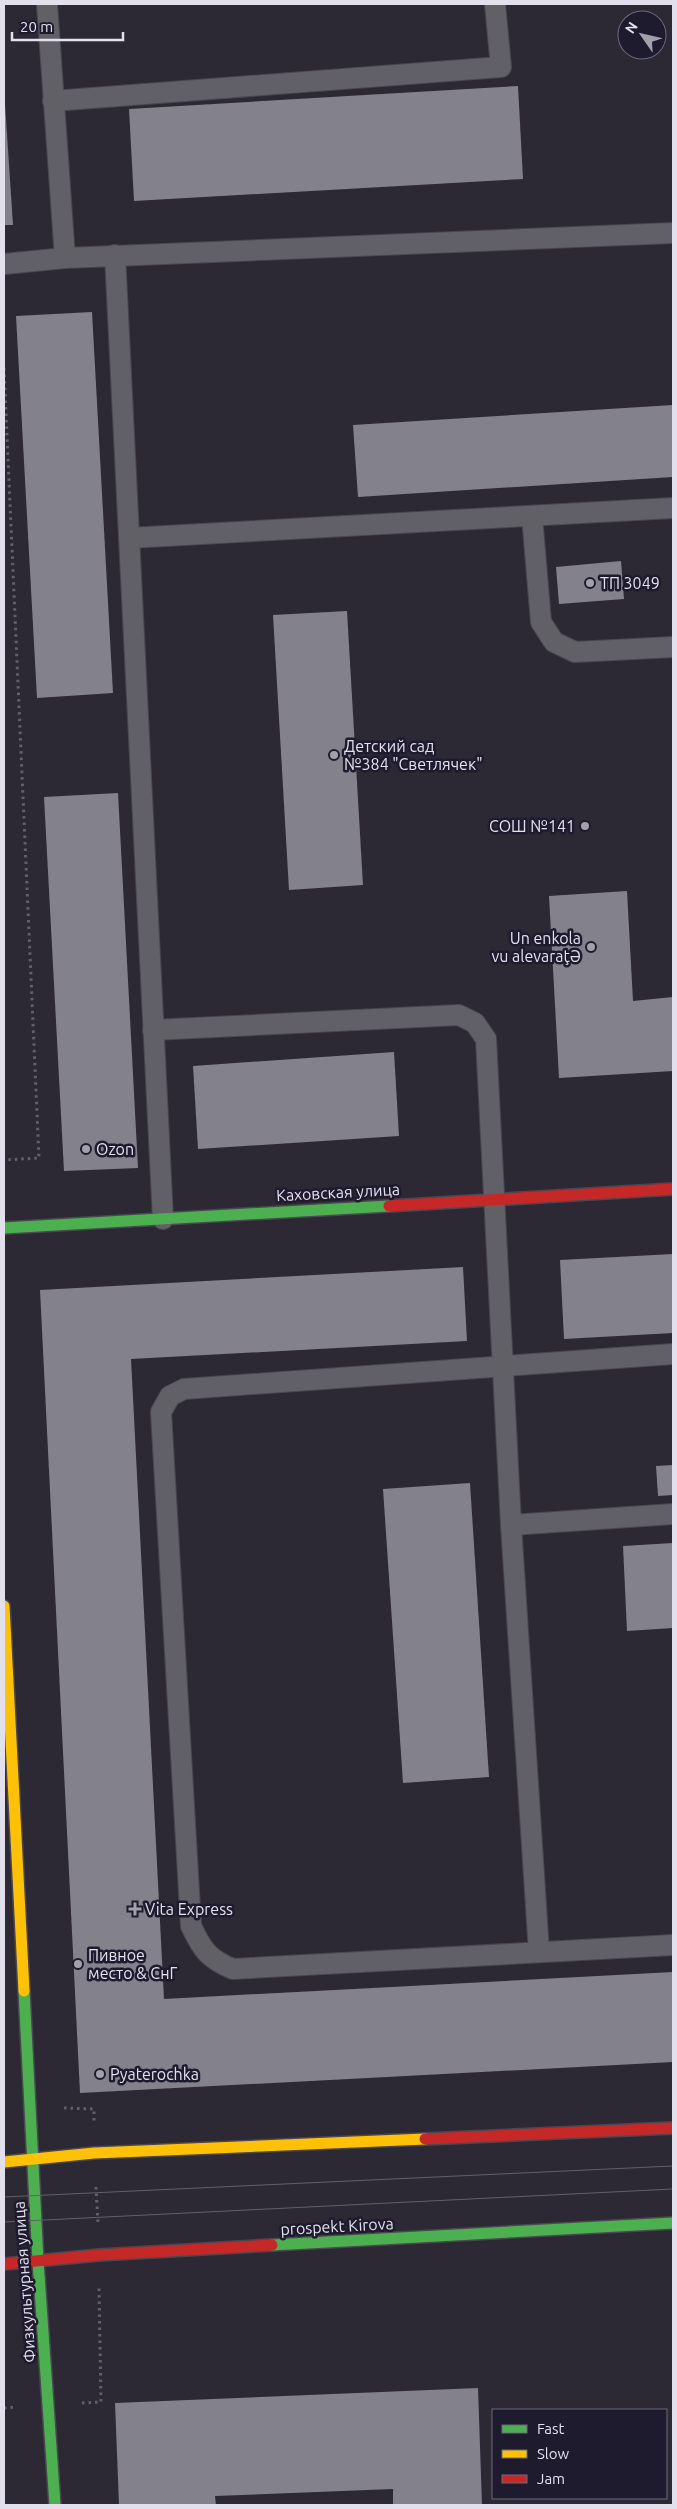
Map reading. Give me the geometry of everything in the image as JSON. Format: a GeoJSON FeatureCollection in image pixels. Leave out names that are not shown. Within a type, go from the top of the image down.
{"type":"FeatureCollection","features":[{"type":"Feature","properties":{"kind":"main road","name":"Каховская улица"},"geometry":{"type":"LineString","coordinates":[[4,1228],[673,1189]]}},
{"type":"Feature","properties":{"kind":"main road","name":"Физкультурная улица"},"geometry":{"type":"LineString","coordinates":[[4,1606],[32,2159],[55,2505]]}},
{"type":"Feature","properties":{"kind":"main road"},"geometry":{"type":"LineString","coordinates":[[4,2162],[94,2153],[673,2128]]}},
{"type":"Feature","properties":{"kind":"main road","name":"prospekt Kirova"},"geometry":{"type":"LineString","coordinates":[[4,2264],[98,2255],[673,2223]]}},
{"type":"Feature","properties":{"kind":"lane"},"geometry":{"type":"LineString","coordinates":[[47,4],[65,258]]}},
{"type":"Feature","properties":{"kind":"lane"},"geometry":{"type":"LineString","coordinates":[[53,101],[501,67],[495,4]]}},
{"type":"Feature","properties":{"kind":"lane"},"geometry":{"type":"LineString","coordinates":[[4,264],[115,255],[673,233]]}},
{"type":"Feature","properties":{"kind":"lane"},"geometry":{"type":"LineString","coordinates":[[115,255],[163,1219]]}},
{"type":"Feature","properties":{"kind":"lane"},"geometry":{"type":"LineString","coordinates":[[129,538],[673,508]]}},
{"type":"Feature","properties":{"kind":"lane"},"geometry":{"type":"LineString","coordinates":[[532,516],[541,622],[554,642],[575,652],[673,647]]}},
{"type":"Feature","properties":{"kind":"lane"},"geometry":{"type":"LineString","coordinates":[[153,1030],[459,1015],[475,1023],[486,1039],[496,1199],[511,1525],[539,1952]]}},
{"type":"Feature","properties":{"kind":"lane"},"geometry":{"type":"LineString","coordinates":[[673,1354],[198,1387],[184,1389],[170,1396],[161,1412],[190,1916],[191,1926],[202,1949],[217,1962],[233,1969],[673,1945]]}},
{"type":"Feature","properties":{"kind":"lane"},"geometry":{"type":"LineString","coordinates":[[511,1525],[673,1514]]}},
{"type":"Feature","properties":{"kind":"path"},"geometry":{"type":"LineString","coordinates":[[4,368],[39,1158],[4,1160]]}},
{"type":"Feature","properties":{"kind":"path"},"geometry":{"type":"LineString","coordinates":[[4,2408],[101,2402],[94,2109]]}},
{"type":"Feature","properties":{"kind":"building"},"geometry":{"type":"Polygon","coordinates":[[[518,86],[523,179],[134,201],[129,109],[518,86]]]}},
{"type":"Feature","properties":{"kind":"building"},"geometry":{"type":"Polygon","coordinates":[[[4,89],[13,225],[4,225],[4,89]]]}},
{"type":"Feature","properties":{"kind":"building"},"geometry":{"type":"Polygon","coordinates":[[[92,312],[113,693],[37,698],[16,316],[92,312]]]}},
{"type":"Feature","properties":{"kind":"building"},"geometry":{"type":"Polygon","coordinates":[[[673,405],[673,477],[358,497],[353,425],[673,405]]]}},
{"type":"Feature","properties":{"kind":"building","name":"ТП 3049"},"geometry":{"type":"Polygon","coordinates":[[[621,561],[624,599],[559,604],[556,567],[621,561]]]}},
{"type":"Feature","properties":{"kind":"building"},"geometry":{"type":"Polygon","coordinates":[[[347,611],[363,885],[289,890],[273,615],[347,611]]]}},
{"type":"Feature","properties":{"kind":"building"},"geometry":{"type":"Polygon","coordinates":[[[118,793],[138,1168],[64,1171],[44,797],[118,793]]]}},
{"type":"Feature","properties":{"kind":"building","name":"Un enkola vu alevaraţə"},"geometry":{"type":"Polygon","coordinates":[[[627,891],[633,1001],[673,997],[673,1071],[559,1078],[549,896],[627,891]]]}},
{"type":"Feature","properties":{"kind":"building"},"geometry":{"type":"Polygon","coordinates":[[[394,1052],[399,1136],[198,1149],[193,1066],[394,1052]]]}},
{"type":"Feature","properties":{"kind":"building"},"geometry":{"type":"Polygon","coordinates":[[[673,1254],[673,1333],[564,1339],[560,1260],[673,1254]]]}},
{"type":"Feature","properties":{"kind":"building"},"geometry":{"type":"Polygon","coordinates":[[[463,1267],[467,1341],[131,1359],[164,1999],[673,1972],[673,2062],[80,2093],[40,1290],[463,1267]]]}},
{"type":"Feature","properties":{"kind":"building"},"geometry":{"type":"Polygon","coordinates":[[[673,1465],[673,1495],[658,1496],[656,1466],[673,1465]]]}},
{"type":"Feature","properties":{"kind":"building"},"geometry":{"type":"Polygon","coordinates":[[[470,1483],[489,1777],[403,1783],[383,1489],[470,1483]]]}},
{"type":"Feature","properties":{"kind":"building"},"geometry":{"type":"Polygon","coordinates":[[[673,1543],[673,1628],[627,1631],[623,1546],[673,1543]]]}},
{"type":"Feature","properties":{"kind":"building"},"geometry":{"type":"Polygon","coordinates":[[[478,2388],[482,2505],[393,2505],[393,2489],[215,2496],[216,2505],[119,2505],[115,2403],[478,2388]]]}},
{"type":"Feature","properties":{"kind":"tram line"},"geometry":{"type":"LineString","coordinates":[[4,2197],[673,2166]]}},
{"type":"Feature","properties":{"kind":"tram line"},"geometry":{"type":"LineString","coordinates":[[4,2222],[673,2189]]}},
{"type":"Feature","properties":{"kind":"traffic: fast"},"geometry":{"type":"LineString","coordinates":[[4,1228],[389,1206]]}},
{"type":"Feature","properties":{"kind":"traffic: fast"},"geometry":{"type":"LineString","coordinates":[[24,1991],[38,2261]]}},
{"type":"Feature","properties":{"kind":"traffic: fast"},"geometry":{"type":"LineString","coordinates":[[272,2245],[673,2223]]}},
{"type":"Feature","properties":{"kind":"traffic: fast"},"geometry":{"type":"LineString","coordinates":[[38,2261],[55,2505]]}},
{"type":"Feature","properties":{"kind":"traffic: slow"},"geometry":{"type":"LineString","coordinates":[[4,1606],[24,1991]]}},
{"type":"Feature","properties":{"kind":"traffic: slow"},"geometry":{"type":"LineString","coordinates":[[4,2162],[94,2153],[425,2139]]}},
{"type":"Feature","properties":{"kind":"traffic: jam"},"geometry":{"type":"LineString","coordinates":[[389,1206],[673,1189]]}},
{"type":"Feature","properties":{"kind":"traffic: jam"},"geometry":{"type":"LineString","coordinates":[[425,2139],[673,2128]]}},
{"type":"Feature","properties":{"kind":"traffic: jam"},"geometry":{"type":"LineString","coordinates":[[4,2264],[99,2255],[272,2245]]}},
{"type":"Feature","properties":{"kind":"place","name":"ТП 3049"},"geometry":{"type":"Point","coordinates":[590,583]}},
{"type":"Feature","properties":{"kind":"place","name":"Детский сад №384 \"Светлячек\""},"geometry":{"type":"Point","coordinates":[334,755]}},
{"type":"Feature","properties":{"kind":"place","name":"СОШ №141"},"geometry":{"type":"Point","coordinates":[585,826]}},
{"type":"Feature","properties":{"kind":"place","name":"Un enkola vu alevaraţə"},"geometry":{"type":"Point","coordinates":[591,947]}},
{"type":"Feature","properties":{"kind":"place","name":"Ozon"},"geometry":{"type":"Point","coordinates":[86,1149]}},
{"type":"Feature","properties":{"kind":"place","name":"Vita Express"},"geometry":{"type":"Point","coordinates":[135,1909]}},
{"type":"Feature","properties":{"kind":"place","name":"Пивное место & СнГ"},"geometry":{"type":"Point","coordinates":[78,1964]}},
{"type":"Feature","properties":{"kind":"place","name":"Pyaterochka"},"geometry":{"type":"Point","coordinates":[100,2074]}}]}
